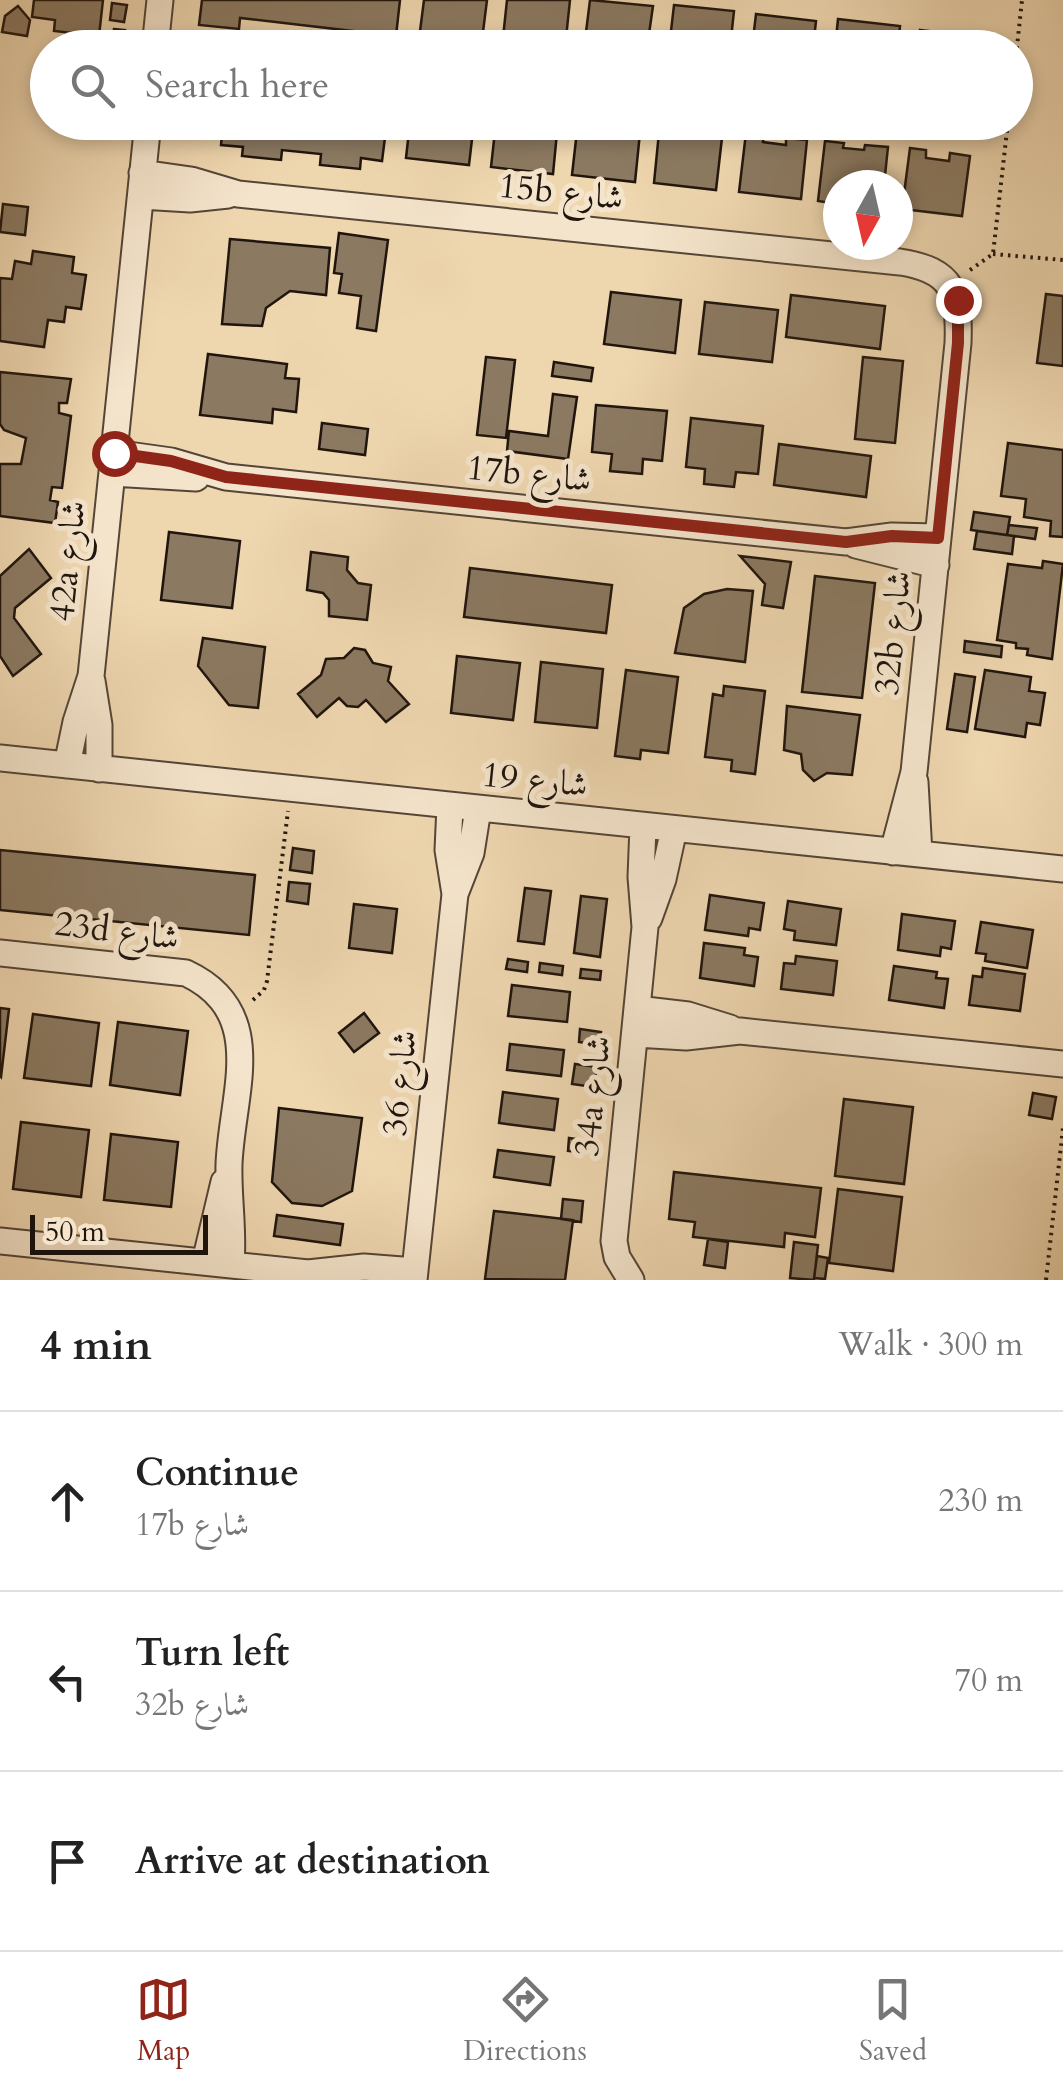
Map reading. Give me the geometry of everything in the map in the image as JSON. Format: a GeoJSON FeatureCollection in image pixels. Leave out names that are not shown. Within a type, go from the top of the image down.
{"type":"FeatureCollection","features":[{"type":"Feature","properties":{"kind":"street"},"geometry":{"type":"LineString","coordinates":[[157,30],[160,0]]}},
{"type":"Feature","properties":{"kind":"street","name":"42a شارع"},"geometry":{"type":"LineString","coordinates":[[67,765],[91,676],[146,140]]}},
{"type":"Feature","properties":{"kind":"street","name":"15b شارع"},"geometry":{"type":"LineString","coordinates":[[142,185],[190,199],[238,194],[900,262],[937,272],[954,293]]}},
{"type":"Feature","properties":{"kind":"street","name":"32b شارع"},"geometry":{"type":"LineString","coordinates":[[906,853],[919,813],[914,772],[958,343],[954,293]]}},
{"type":"Feature","properties":{"kind":"street","name":"17b شارع"},"geometry":{"type":"LineString","coordinates":[[113,463],[169,478],[226,477],[846,542],[892,536],[938,538]]}},
{"type":"Feature","properties":{"kind":"street"},"geometry":{"type":"LineString","coordinates":[[846,542],[936,564]]}},
{"type":"Feature","properties":{"kind":"street"},"geometry":{"type":"LineString","coordinates":[[91,676],[99,724],[99,769]]}},
{"type":"Feature","properties":{"kind":"street","name":"شارع 19"},"geometry":{"type":"LineString","coordinates":[[0,758],[1063,869]]}},
{"type":"Feature","properties":{"kind":"street","name":"شارع 36"},"geometry":{"type":"LineString","coordinates":[[415,1275],[455,894],[448,850],[450,806]]}},
{"type":"Feature","properties":{"kind":"street","name":"شارع 36"},"geometry":{"type":"LineString","coordinates":[[455,894],[472,853],[478,810]]}},
{"type":"Feature","properties":{"kind":"street","name":"34a شارع"},"geometry":{"type":"LineString","coordinates":[[627,1276],[614,1240],[645,927],[644,826]]}},
{"type":"Feature","properties":{"kind":"street","name":"34a شارع"},"geometry":{"type":"LineString","coordinates":[[645,927],[663,879],[674,829]]}},
{"type":"Feature","properties":{"kind":"street","name":"23d شارع"},"geometry":{"type":"LineString","coordinates":[[0,953],[186,973],[215,990],[234,1017]]}},
{"type":"Feature","properties":{"kind":"street"},"geometry":{"type":"LineString","coordinates":[[218,1264],[233,1216],[229,1168],[240,1050],[234,1017]]}},
{"type":"Feature","properties":{"kind":"street"},"geometry":{"type":"LineString","coordinates":[[636,1022],[686,1038],[740,1032],[1063,1064]]}},
{"type":"Feature","properties":{"kind":"street"},"geometry":{"type":"LineString","coordinates":[[0,1241],[318,1276],[364,1267],[415,1275]]}},
{"type":"Feature","properties":{"kind":"path"},"geometry":{"type":"LineString","coordinates":[[1019,30],[1022,0]]}},
{"type":"Feature","properties":{"kind":"path"},"geometry":{"type":"LineString","coordinates":[[954,293],[993,254],[1006,140]]}},
{"type":"Feature","properties":{"kind":"path"},"geometry":{"type":"LineString","coordinates":[[993,254],[1063,260]]}},
{"type":"Feature","properties":{"kind":"path"},"geometry":{"type":"LineString","coordinates":[[234,1017],[264,990],[267,980],[291,789]]}},
{"type":"Feature","properties":{"kind":"path"},"geometry":{"type":"LineString","coordinates":[[1046,1280],[1063,1128]]}},
{"type":"Feature","properties":{"kind":"building"},"geometry":{"type":"Polygon","coordinates":[[[34,0],[103,0],[100,30],[54,30],[55,20],[32,17],[34,0]]]}},
{"type":"Feature","properties":{"kind":"building"},"geometry":{"type":"Polygon","coordinates":[[[202,0],[400,0],[397,30],[344,30],[240,18],[239,29],[199,25],[202,0]]]}},
{"type":"Feature","properties":{"kind":"building"},"geometry":{"type":"Polygon","coordinates":[[[424,0],[487,0],[483,30],[420,30],[424,0]]]}},
{"type":"Feature","properties":{"kind":"building"},"geometry":{"type":"Polygon","coordinates":[[[507,0],[570,0],[567,30],[504,30],[507,0]]]}},
{"type":"Feature","properties":{"kind":"building"},"geometry":{"type":"Polygon","coordinates":[[[590,0],[653,6],[650,30],[586,30],[590,0]]]}},
{"type":"Feature","properties":{"kind":"building"},"geometry":{"type":"Polygon","coordinates":[[[112,3],[127,5],[124,22],[110,20],[112,3]]]}},
{"type":"Feature","properties":{"kind":"building"},"geometry":{"type":"Polygon","coordinates":[[[674,5],[734,11],[732,30],[671,30],[674,5]]]}},
{"type":"Feature","properties":{"kind":"building"},"geometry":{"type":"Polygon","coordinates":[[[18,6],[30,20],[27,36],[2,32],[5,16],[18,6]]]}},
{"type":"Feature","properties":{"kind":"building"},"geometry":{"type":"Polygon","coordinates":[[[756,14],[816,21],[815,30],[754,30],[756,14]]]}},
{"type":"Feature","properties":{"kind":"building"},"geometry":{"type":"Polygon","coordinates":[[[838,19],[900,26],[900,30],[837,30],[838,19]]]}},
{"type":"Feature","properties":{"kind":"building"},"geometry":{"type":"Polygon","coordinates":[[[221,140],[385,140],[382,161],[361,158],[360,169],[320,165],[321,154],[282,150],[281,160],[242,156],[243,147],[221,145],[221,140]]]}},
{"type":"Feature","properties":{"kind":"building"},"geometry":{"type":"Polygon","coordinates":[[[408,140],[472,140],[469,165],[406,158],[408,140]]]}},
{"type":"Feature","properties":{"kind":"building"},"geometry":{"type":"Polygon","coordinates":[[[494,140],[556,140],[553,174],[491,167],[494,140]]]}},
{"type":"Feature","properties":{"kind":"building"},"geometry":{"type":"Polygon","coordinates":[[[576,140],[639,140],[635,182],[572,175],[576,140]]]}},
{"type":"Feature","properties":{"kind":"building"},"geometry":{"type":"Polygon","coordinates":[[[658,140],[722,140],[716,190],[654,183],[658,140]]]}},
{"type":"Feature","properties":{"kind":"building"},"geometry":{"type":"Polygon","coordinates":[[[745,140],[786,145],[786,140],[807,140],[801,199],[739,192],[745,140]]]}},
{"type":"Feature","properties":{"kind":"building"},"geometry":{"type":"Polygon","coordinates":[[[825,141],[864,150],[865,145],[888,147],[886,170],[823,170],[823,202],[818,201],[825,141]]]}},
{"type":"Feature","properties":{"kind":"building"},"geometry":{"type":"Polygon","coordinates":[[[910,148],[926,150],[926,158],[949,161],[950,153],[970,156],[962,216],[913,210],[913,170],[907,170],[910,148]]]}},
{"type":"Feature","properties":{"kind":"building"},"geometry":{"type":"Polygon","coordinates":[[[3,204],[28,207],[25,235],[0,232],[3,204]]]}},
{"type":"Feature","properties":{"kind":"building"},"geometry":{"type":"Polygon","coordinates":[[[339,233],[388,240],[376,331],[357,328],[361,296],[339,293],[342,274],[334,273],[339,233]]]}},
{"type":"Feature","properties":{"kind":"building"},"geometry":{"type":"Polygon","coordinates":[[[230,239],[330,248],[326,295],[290,291],[266,308],[262,326],[222,324],[230,239]]]}},
{"type":"Feature","properties":{"kind":"building"},"geometry":{"type":"Polygon","coordinates":[[[33,251],[74,257],[72,273],[86,275],[81,309],[66,307],[64,322],[48,320],[44,347],[0,341],[0,278],[12,279],[15,261],[31,264],[33,251]]]}},
{"type":"Feature","properties":{"kind":"building"},"geometry":{"type":"Polygon","coordinates":[[[611,292],[681,300],[675,353],[604,344],[611,292]]]}},
{"type":"Feature","properties":{"kind":"building"},"geometry":{"type":"Polygon","coordinates":[[[1046,294],[1063,296],[1063,366],[1037,363],[1046,294]]]}},
{"type":"Feature","properties":{"kind":"building"},"geometry":{"type":"Polygon","coordinates":[[[791,295],[885,306],[880,349],[786,337],[791,295]]]}},
{"type":"Feature","properties":{"kind":"building"},"geometry":{"type":"Polygon","coordinates":[[[705,302],[778,310],[772,362],[699,354],[705,302]]]}},
{"type":"Feature","properties":{"kind":"building"},"geometry":{"type":"Polygon","coordinates":[[[208,354],[287,364],[285,378],[299,379],[296,412],[273,409],[272,423],[200,415],[208,354]]]}},
{"type":"Feature","properties":{"kind":"building"},"geometry":{"type":"Polygon","coordinates":[[[486,357],[515,360],[506,438],[477,435],[486,357]]]}},
{"type":"Feature","properties":{"kind":"building"},"geometry":{"type":"Polygon","coordinates":[[[863,357],[903,361],[895,443],[855,439],[863,357]]]}},
{"type":"Feature","properties":{"kind":"building"},"geometry":{"type":"Polygon","coordinates":[[[554,362],[593,368],[591,381],[552,376],[554,362]]]}},
{"type":"Feature","properties":{"kind":"building"},"geometry":{"type":"Polygon","coordinates":[[[0,372],[71,379],[67,403],[59,403],[59,413],[71,416],[62,488],[52,487],[50,500],[58,502],[55,523],[0,516],[0,464],[21,464],[26,438],[4,430],[0,424],[0,372]]]}},
{"type":"Feature","properties":{"kind":"building"},"geometry":{"type":"Polygon","coordinates":[[[553,394],[577,397],[568,459],[507,451],[509,431],[548,436],[553,394]]]}},
{"type":"Feature","properties":{"kind":"building"},"geometry":{"type":"Polygon","coordinates":[[[596,405],[667,411],[662,461],[643,459],[642,474],[610,471],[612,454],[592,452],[596,405]]]}},
{"type":"Feature","properties":{"kind":"building"},"geometry":{"type":"Polygon","coordinates":[[[691,418],[763,426],[758,474],[736,472],[734,487],[704,484],[705,469],[686,467],[691,418]]]}},
{"type":"Feature","properties":{"kind":"building"},"geometry":{"type":"Polygon","coordinates":[[[322,423],[368,429],[365,455],[319,449],[322,423]]]}},
{"type":"Feature","properties":{"kind":"building"},"geometry":{"type":"Polygon","coordinates":[[[1008,443],[1063,450],[1063,537],[1050,536],[1051,521],[1024,517],[1026,499],[1001,496],[1008,443]]]}},
{"type":"Feature","properties":{"kind":"building"},"geometry":{"type":"Polygon","coordinates":[[[779,444],[871,456],[866,497],[774,485],[779,444]]]}},
{"type":"Feature","properties":{"kind":"building"},"geometry":{"type":"Polygon","coordinates":[[[974,512],[1010,517],[1007,535],[971,530],[974,512]]]}},
{"type":"Feature","properties":{"kind":"building"},"geometry":{"type":"Polygon","coordinates":[[[1009,525],[1037,528],[1035,539],[1007,535],[1009,525]]]}},
{"type":"Feature","properties":{"kind":"building"},"geometry":{"type":"Polygon","coordinates":[[[977,531],[1014,536],[1012,554],[974,549],[977,531]]]}},
{"type":"Feature","properties":{"kind":"building"},"geometry":{"type":"Polygon","coordinates":[[[169,532],[240,541],[232,608],[161,600],[169,532]]]}},
{"type":"Feature","properties":{"kind":"building"},"geometry":{"type":"Polygon","coordinates":[[[29,549],[51,578],[15,608],[14,618],[41,654],[13,676],[0,656],[0,576],[29,549]]]}},
{"type":"Feature","properties":{"kind":"building"},"geometry":{"type":"Polygon","coordinates":[[[311,552],[348,557],[347,570],[358,583],[371,585],[367,620],[329,616],[329,600],[323,593],[307,590],[311,552]]]}},
{"type":"Feature","properties":{"kind":"building"},"geometry":{"type":"Polygon","coordinates":[[[740,556],[791,562],[783,608],[762,605],[765,584],[740,556]]]}},
{"type":"Feature","properties":{"kind":"building"},"geometry":{"type":"Polygon","coordinates":[[[1043,561],[1063,564],[1052,659],[1027,655],[1028,649],[1016,648],[1016,643],[997,640],[1008,564],[1042,568],[1043,561]]]}},
{"type":"Feature","properties":{"kind":"building"},"geometry":{"type":"Polygon","coordinates":[[[470,568],[612,585],[606,633],[464,617],[470,568]]]}},
{"type":"Feature","properties":{"kind":"building"},"geometry":{"type":"Polygon","coordinates":[[[815,576],[875,583],[862,698],[802,692],[815,576]]]}},
{"type":"Feature","properties":{"kind":"building"},"geometry":{"type":"Polygon","coordinates":[[[727,589],[753,591],[745,662],[675,653],[684,608],[704,594],[727,589]]]}},
{"type":"Feature","properties":{"kind":"building"},"geometry":{"type":"Polygon","coordinates":[[[203,638],[265,647],[258,708],[229,705],[198,666],[203,638]]]}},
{"type":"Feature","properties":{"kind":"building"},"geometry":{"type":"Polygon","coordinates":[[[965,641],[1002,646],[1001,657],[964,652],[965,641]]]}},
{"type":"Feature","properties":{"kind":"building"},"geometry":{"type":"Polygon","coordinates":[[[354,648],[365,650],[373,663],[391,667],[388,681],[409,704],[386,722],[366,700],[358,707],[347,706],[339,698],[317,717],[298,694],[321,675],[326,659],[344,658],[354,648]]]}},
{"type":"Feature","properties":{"kind":"building"},"geometry":{"type":"Polygon","coordinates":[[[457,656],[520,663],[513,720],[451,713],[457,656]]]}},
{"type":"Feature","properties":{"kind":"building"},"geometry":{"type":"Polygon","coordinates":[[[541,662],[603,669],[597,728],[535,722],[541,662]]]}},
{"type":"Feature","properties":{"kind":"building"},"geometry":{"type":"Polygon","coordinates":[[[626,670],[678,677],[668,753],[641,750],[640,759],[615,756],[626,670]]]}},
{"type":"Feature","properties":{"kind":"building"},"geometry":{"type":"Polygon","coordinates":[[[985,670],[1031,677],[1029,691],[1045,693],[1040,725],[1027,723],[1025,737],[975,729],[985,670]]]}},
{"type":"Feature","properties":{"kind":"building"},"geometry":{"type":"Polygon","coordinates":[[[955,674],[975,677],[967,732],[947,729],[955,674]]]}},
{"type":"Feature","properties":{"kind":"building"},"geometry":{"type":"Polygon","coordinates":[[[724,686],[765,691],[755,774],[731,771],[732,760],[705,757],[713,694],[723,696],[724,686]]]}},
{"type":"Feature","properties":{"kind":"building"},"geometry":{"type":"Polygon","coordinates":[[[787,706],[860,715],[852,775],[827,773],[814,781],[803,770],[801,754],[784,750],[787,706]]]}},
{"type":"Feature","properties":{"kind":"building"},"geometry":{"type":"Polygon","coordinates":[[[293,848],[314,851],[312,873],[290,870],[293,848]]]}},
{"type":"Feature","properties":{"kind":"building"},"geometry":{"type":"Polygon","coordinates":[[[0,850],[255,875],[249,935],[0,910],[0,850]]]}},
{"type":"Feature","properties":{"kind":"building"},"geometry":{"type":"Polygon","coordinates":[[[289,882],[310,884],[308,904],[287,901],[289,882]]]}},
{"type":"Feature","properties":{"kind":"building"},"geometry":{"type":"Polygon","coordinates":[[[525,888],[551,891],[544,944],[518,941],[525,888]]]}},
{"type":"Feature","properties":{"kind":"building"},"geometry":{"type":"Polygon","coordinates":[[[710,895],[764,903],[760,930],[749,928],[748,936],[705,930],[710,895]]]}},
{"type":"Feature","properties":{"kind":"building"},"geometry":{"type":"Polygon","coordinates":[[[581,896],[607,899],[600,957],[574,953],[581,896]]]}},
{"type":"Feature","properties":{"kind":"building"},"geometry":{"type":"Polygon","coordinates":[[[788,901],[841,909],[836,945],[794,940],[795,931],[784,929],[788,901]]]}},
{"type":"Feature","properties":{"kind":"building"},"geometry":{"type":"Polygon","coordinates":[[[354,904],[397,909],[392,953],[349,948],[354,904]]]}},
{"type":"Feature","properties":{"kind":"building"},"geometry":{"type":"Polygon","coordinates":[[[902,914],[955,921],[951,949],[941,947],[940,956],[898,950],[902,914]]]}},
{"type":"Feature","properties":{"kind":"building"},"geometry":{"type":"Polygon","coordinates":[[[981,922],[1033,930],[1027,968],[985,961],[986,954],[976,953],[981,922]]]}},
{"type":"Feature","properties":{"kind":"building"},"geometry":{"type":"Polygon","coordinates":[[[704,943],[745,948],[744,955],[758,957],[754,986],[700,978],[704,943]]]}},
{"type":"Feature","properties":{"kind":"building"},"geometry":{"type":"Polygon","coordinates":[[[796,956],[837,961],[833,995],[781,989],[784,963],[795,964],[796,956]]]}},
{"type":"Feature","properties":{"kind":"building"},"geometry":{"type":"Polygon","coordinates":[[[508,959],[528,962],[527,972],[506,969],[508,959]]]}},
{"type":"Feature","properties":{"kind":"building"},"geometry":{"type":"Polygon","coordinates":[[[540,963],[563,966],[562,975],[539,972],[540,963]]]}},
{"type":"Feature","properties":{"kind":"building"},"geometry":{"type":"Polygon","coordinates":[[[894,966],[937,972],[936,978],[948,979],[944,1008],[889,1000],[894,966]]]}},
{"type":"Feature","properties":{"kind":"building"},"geometry":{"type":"Polygon","coordinates":[[[983,968],[1025,974],[1020,1011],[969,1005],[973,976],[982,977],[983,968]]]}},
{"type":"Feature","properties":{"kind":"building"},"geometry":{"type":"Polygon","coordinates":[[[581,969],[601,971],[600,980],[580,978],[581,969]]]}},
{"type":"Feature","properties":{"kind":"building"},"geometry":{"type":"Polygon","coordinates":[[[512,985],[570,992],[567,1022],[508,1016],[512,985]]]}},
{"type":"Feature","properties":{"kind":"building"},"geometry":{"type":"Polygon","coordinates":[[[0,1008],[9,1009],[1,1077],[0,1076],[0,1008]]]}},
{"type":"Feature","properties":{"kind":"building"},"geometry":{"type":"Polygon","coordinates":[[[364,1013],[379,1033],[354,1052],[339,1033],[364,1013]]]}},
{"type":"Feature","properties":{"kind":"building"},"geometry":{"type":"Polygon","coordinates":[[[33,1014],[99,1023],[91,1086],[24,1078],[33,1014]]]}},
{"type":"Feature","properties":{"kind":"building"},"geometry":{"type":"Polygon","coordinates":[[[118,1022],[188,1031],[180,1095],[110,1085],[118,1022]]]}},
{"type":"Feature","properties":{"kind":"building"},"geometry":{"type":"Polygon","coordinates":[[[580,1029],[601,1032],[599,1045],[579,1042],[580,1029]]]}},
{"type":"Feature","properties":{"kind":"building"},"geometry":{"type":"Polygon","coordinates":[[[510,1044],[564,1050],[561,1076],[507,1070],[510,1044]]]}},
{"type":"Feature","properties":{"kind":"building"},"geometry":{"type":"Polygon","coordinates":[[[575,1064],[597,1067],[594,1087],[572,1084],[575,1064]]]}},
{"type":"Feature","properties":{"kind":"building"},"geometry":{"type":"Polygon","coordinates":[[[503,1092],[558,1099],[554,1130],[499,1123],[503,1092]]]}},
{"type":"Feature","properties":{"kind":"building"},"geometry":{"type":"Polygon","coordinates":[[[1033,1093],[1056,1097],[1052,1119],[1029,1115],[1033,1093]]]}},
{"type":"Feature","properties":{"kind":"building"},"geometry":{"type":"Polygon","coordinates":[[[844,1099],[913,1107],[904,1184],[835,1176],[844,1099]]]}},
{"type":"Feature","properties":{"kind":"building"},"geometry":{"type":"Polygon","coordinates":[[[279,1108],[362,1118],[352,1191],[322,1206],[292,1203],[272,1182],[279,1108]]]}},
{"type":"Feature","properties":{"kind":"building"},"geometry":{"type":"Polygon","coordinates":[[[21,1122],[89,1130],[81,1197],[13,1189],[21,1122]]]}},
{"type":"Feature","properties":{"kind":"building"},"geometry":{"type":"Polygon","coordinates":[[[111,1134],[178,1142],[171,1207],[104,1200],[111,1134]]]}},
{"type":"Feature","properties":{"kind":"building"},"geometry":{"type":"Polygon","coordinates":[[[569,1138],[590,1141],[588,1153],[568,1151],[569,1138]]]}},
{"type":"Feature","properties":{"kind":"building"},"geometry":{"type":"Polygon","coordinates":[[[498,1150],[554,1157],[550,1185],[494,1177],[498,1150]]]}},
{"type":"Feature","properties":{"kind":"building"},"geometry":{"type":"Polygon","coordinates":[[[674,1172],[821,1188],[815,1237],[785,1233],[784,1247],[693,1237],[695,1222],[669,1219],[674,1172]]]}},
{"type":"Feature","properties":{"kind":"building"},"geometry":{"type":"Polygon","coordinates":[[[838,1189],[902,1197],[893,1271],[829,1263],[838,1189]]]}},
{"type":"Feature","properties":{"kind":"building"},"geometry":{"type":"Polygon","coordinates":[[[563,1199],[583,1201],[581,1222],[561,1219],[563,1199]]]}},
{"type":"Feature","properties":{"kind":"building"},"geometry":{"type":"Polygon","coordinates":[[[494,1211],[573,1220],[565,1280],[485,1279],[494,1211]]]}},
{"type":"Feature","properties":{"kind":"building"},"geometry":{"type":"Polygon","coordinates":[[[277,1215],[343,1224],[340,1245],[274,1236],[277,1215]]]}},
{"type":"Feature","properties":{"kind":"building"},"geometry":{"type":"Polygon","coordinates":[[[708,1239],[728,1242],[725,1268],[704,1265],[708,1239]]]}},
{"type":"Feature","properties":{"kind":"building"},"geometry":{"type":"Polygon","coordinates":[[[794,1242],[818,1245],[814,1280],[790,1278],[794,1242]]]}},
{"type":"Feature","properties":{"kind":"building"},"geometry":{"type":"Polygon","coordinates":[[[817,1256],[828,1258],[825,1279],[814,1278],[817,1256]]]}},
{"type":"Feature","properties":{"kind":"route"},"geometry":{"type":"LineString","coordinates":[[114,453],[171,461],[226,477],[846,542],[892,536],[938,538],[958,343],[958,300]]}}]}
